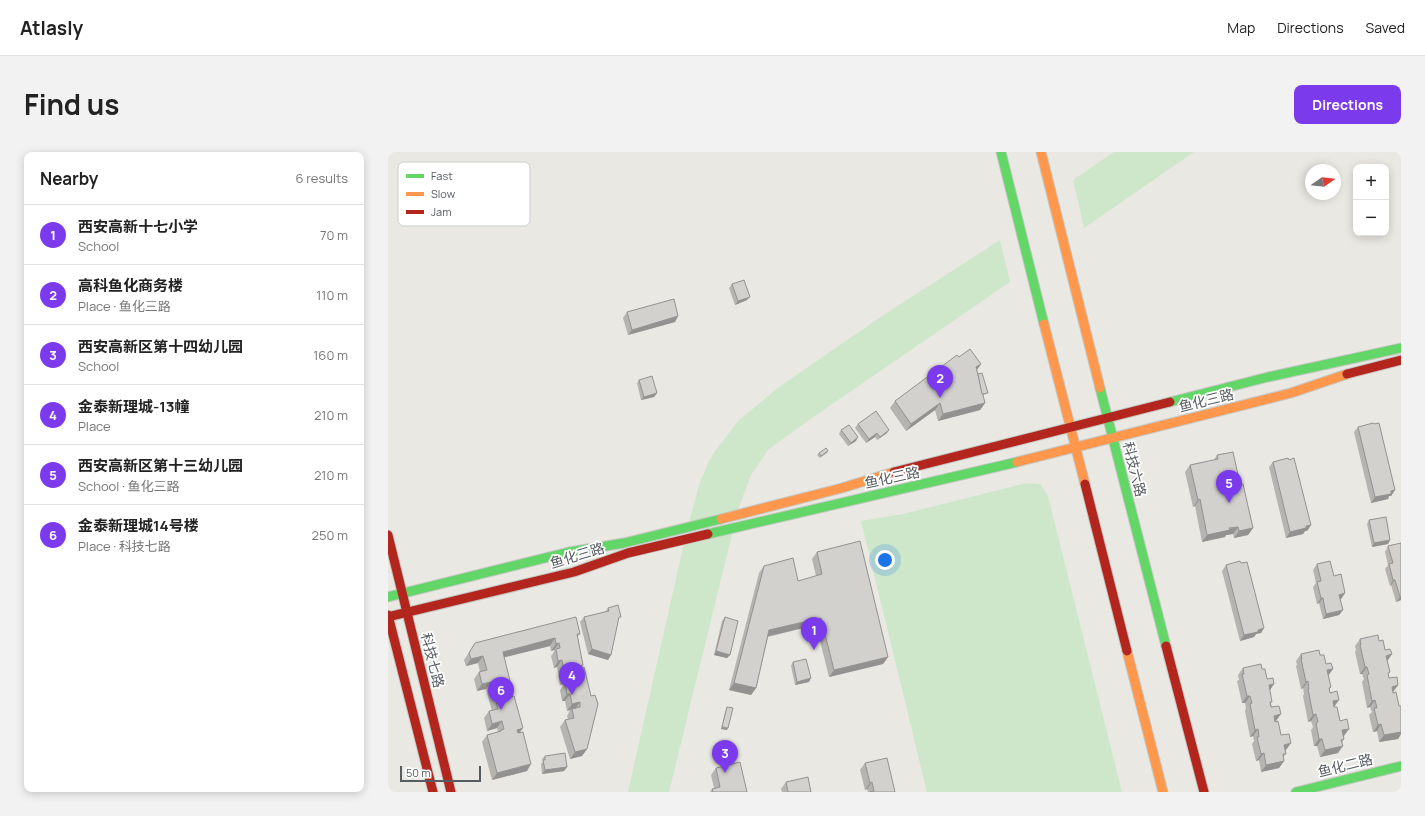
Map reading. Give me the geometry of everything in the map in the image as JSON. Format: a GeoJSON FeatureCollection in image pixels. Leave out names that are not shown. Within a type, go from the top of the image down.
{"type":"FeatureCollection","features":[{"type":"Feature","properties":{"kind":"street"},"geometry":{"type":"LineString","coordinates":[[1001,152],[1163,792]]}},
{"type":"Feature","properties":{"kind":"street","name":"科技六路"},"geometry":{"type":"LineString","coordinates":[[1041,152],[1204,792]]}},
{"type":"Feature","properties":{"kind":"street","name":"鱼化三路"},"geometry":{"type":"LineString","coordinates":[[388,616],[407,613],[446,593],[569,552],[624,543],[842,488],[908,468],[1268,377],[1401,348]]}},
{"type":"Feature","properties":{"kind":"street","name":"鱼化三路"},"geometry":{"type":"LineString","coordinates":[[388,597],[403,594],[446,593],[574,572],[635,552],[853,500],[915,488],[1291,393],[1343,375],[1401,360]]}},
{"type":"Feature","properties":{"kind":"street","name":"科技七路"},"geometry":{"type":"LineString","coordinates":[[388,535],[451,792]]}},
{"type":"Feature","properties":{"kind":"street"},"geometry":{"type":"LineString","coordinates":[[388,616],[433,792]]}},
{"type":"Feature","properties":{"kind":"street","name":"鱼化二路"},"geometry":{"type":"LineString","coordinates":[[1296,792],[1401,766]]}},
{"type":"Feature","properties":{"kind":"green space"},"geometry":{"type":"Polygon","coordinates":[[[1114,152],[1194,152],[1084,228],[1073,180],[1114,152]]]}},
{"type":"Feature","properties":{"kind":"green space"},"geometry":{"type":"Polygon","coordinates":[[[1000,240],[1010,282],[809,420],[768,450],[751,475],[738,510],[689,522],[699,485],[708,463],[715,451],[739,420],[779,387],[882,316],[1000,240]]]}},
{"type":"Feature","properties":{"kind":"green space"},"geometry":{"type":"Polygon","coordinates":[[[1026,483],[1040,484],[1048,496],[1122,792],[927,792],[861,521],[903,514],[1026,483]]]}},
{"type":"Feature","properties":{"kind":"green space"},"geometry":{"type":"Polygon","coordinates":[[[735,522],[669,792],[628,792],[686,534],[735,522]]]}},
{"type":"Feature","properties":{"kind":"building"},"geometry":{"type":"Polygon","coordinates":[[[744,280],[750,297],[738,301],[732,284],[744,280]]]}},
{"type":"Feature","properties":{"kind":"building"},"geometry":{"type":"Polygon","coordinates":[[[674,299],[678,316],[632,330],[627,312],[674,299]]]}},
{"type":"Feature","properties":{"kind":"building"},"geometry":{"type":"Polygon","coordinates":[[[970,349],[981,364],[976,367],[985,403],[943,414],[940,403],[911,424],[895,401],[957,355],[959,357],[970,349]]]}},
{"type":"Feature","properties":{"kind":"building"},"geometry":{"type":"Polygon","coordinates":[[[982,373],[988,393],[982,394],[978,374],[982,373]]]}},
{"type":"Feature","properties":{"kind":"building"},"geometry":{"type":"Polygon","coordinates":[[[652,376],[657,393],[644,397],[639,380],[652,376]]]}},
{"type":"Feature","properties":{"kind":"building"},"geometry":{"type":"Polygon","coordinates":[[[876,411],[889,430],[880,437],[877,433],[869,439],[858,424],[876,411]]]}},
{"type":"Feature","properties":{"kind":"building"},"geometry":{"type":"Polygon","coordinates":[[[1379,423],[1395,490],[1391,491],[1391,494],[1375,497],[1358,427],[1379,423]]]}},
{"type":"Feature","properties":{"kind":"building"},"geometry":{"type":"Polygon","coordinates":[[[849,425],[858,437],[851,443],[841,430],[849,425]]]}},
{"type":"Feature","properties":{"kind":"building"},"geometry":{"type":"Polygon","coordinates":[[[826,448],[828,451],[821,456],[819,453],[826,448]]]}},
{"type":"Feature","properties":{"kind":"building"},"geometry":{"type":"Polygon","coordinates":[[[1233,452],[1240,484],[1243,484],[1253,528],[1239,531],[1238,527],[1229,528],[1230,530],[1207,535],[1200,499],[1198,500],[1190,465],[1218,459],[1217,455],[1233,452]]]}},
{"type":"Feature","properties":{"kind":"building"},"geometry":{"type":"Polygon","coordinates":[[[1288,458],[1289,460],[1294,458],[1311,525],[1306,526],[1306,528],[1290,532],[1273,462],[1288,458]]]}},
{"type":"Feature","properties":{"kind":"building"},"geometry":{"type":"Polygon","coordinates":[[[1386,517],[1390,540],[1374,543],[1369,520],[1386,517]]]}},
{"type":"Feature","properties":{"kind":"building"},"geometry":{"type":"Polygon","coordinates":[[[860,541],[888,657],[834,670],[821,618],[769,630],[756,688],[734,683],[764,566],[793,558],[798,581],[822,574],[817,552],[860,541]]]}},
{"type":"Feature","properties":{"kind":"building"},"geometry":{"type":"Polygon","coordinates":[[[1401,543],[1400,597],[1395,580],[1393,580],[1389,564],[1393,563],[1388,546],[1401,543]]]}},
{"type":"Feature","properties":{"kind":"building"},"geometry":{"type":"Polygon","coordinates":[[[1240,561],[1241,563],[1247,562],[1264,628],[1258,630],[1258,632],[1244,635],[1226,565],[1240,561]]]}},
{"type":"Feature","properties":{"kind":"building"},"geometry":{"type":"Polygon","coordinates":[[[1330,561],[1334,576],[1341,574],[1345,593],[1339,595],[1343,610],[1326,614],[1323,598],[1321,598],[1317,582],[1321,581],[1317,564],[1330,561]]]}},
{"type":"Feature","properties":{"kind":"building"},"geometry":{"type":"Polygon","coordinates":[[[618,605],[621,617],[619,617],[611,655],[592,649],[584,617],[609,611],[608,608],[618,605]]]}},
{"type":"Feature","properties":{"kind":"building"},"geometry":{"type":"Polygon","coordinates":[[[576,617],[580,634],[577,634],[583,665],[574,667],[574,669],[584,667],[591,696],[595,695],[598,704],[587,749],[575,752],[565,720],[574,718],[572,709],[580,707],[580,702],[572,704],[570,694],[567,694],[565,683],[568,682],[567,677],[565,678],[562,660],[558,661],[556,649],[560,648],[559,643],[556,644],[555,638],[503,652],[511,685],[507,686],[508,690],[503,692],[503,694],[509,692],[511,697],[514,696],[523,728],[517,730],[518,733],[523,732],[531,764],[497,773],[487,735],[504,729],[502,721],[492,724],[489,711],[498,709],[491,682],[482,684],[479,672],[487,670],[483,656],[471,659],[469,653],[475,643],[576,617]]]}},
{"type":"Feature","properties":{"kind":"building"},"geometry":{"type":"Polygon","coordinates":[[[725,617],[738,621],[730,655],[716,651],[725,617]]]}},
{"type":"Feature","properties":{"kind":"building"},"geometry":{"type":"Polygon","coordinates":[[[1378,635],[1379,641],[1383,640],[1385,650],[1390,649],[1392,654],[1386,656],[1390,672],[1388,673],[1389,678],[1397,677],[1398,685],[1392,687],[1393,693],[1396,692],[1399,706],[1401,706],[1401,732],[1384,735],[1381,724],[1378,725],[1374,708],[1377,708],[1375,700],[1372,701],[1367,675],[1369,674],[1367,667],[1365,667],[1360,645],[1360,639],[1378,635]]]}},
{"type":"Feature","properties":{"kind":"building"},"geometry":{"type":"Polygon","coordinates":[[[1319,650],[1320,655],[1324,655],[1326,664],[1331,663],[1333,669],[1327,670],[1331,687],[1329,688],[1330,693],[1337,691],[1339,700],[1333,701],[1334,707],[1337,707],[1340,721],[1347,719],[1349,729],[1342,730],[1344,739],[1341,740],[1343,746],[1325,750],[1322,739],[1319,739],[1316,723],[1318,722],[1316,714],[1313,715],[1308,681],[1306,682],[1301,659],[1301,654],[1319,650]]]}},
{"type":"Feature","properties":{"kind":"building"},"geometry":{"type":"Polygon","coordinates":[[[806,659],[811,678],[797,682],[793,662],[806,659]]]}},
{"type":"Feature","properties":{"kind":"building"},"geometry":{"type":"Polygon","coordinates":[[[1261,664],[1262,669],[1265,669],[1267,679],[1273,678],[1274,684],[1269,685],[1272,702],[1270,702],[1271,707],[1279,706],[1281,714],[1274,716],[1275,722],[1278,721],[1281,735],[1289,734],[1291,743],[1284,745],[1286,754],[1283,754],[1284,761],[1266,765],[1264,753],[1261,754],[1257,737],[1259,737],[1258,729],[1255,730],[1250,704],[1252,703],[1250,696],[1247,696],[1242,674],[1244,674],[1243,668],[1261,664]]]}},
{"type":"Feature","properties":{"kind":"building"},"geometry":{"type":"Polygon","coordinates":[[[727,707],[733,708],[728,728],[722,727],[727,707]]]}},
{"type":"Feature","properties":{"kind":"building"},"geometry":{"type":"Polygon","coordinates":[[[565,753],[567,767],[545,770],[543,760],[545,760],[545,756],[565,753]]]}},
{"type":"Feature","properties":{"kind":"building"},"geometry":{"type":"Polygon","coordinates":[[[887,758],[895,792],[870,792],[874,791],[872,782],[870,783],[865,763],[887,758]]]}},
{"type":"Feature","properties":{"kind":"building"},"geometry":{"type":"Polygon","coordinates":[[[740,762],[747,792],[713,792],[712,789],[720,787],[716,768],[740,762]]]}},
{"type":"Feature","properties":{"kind":"building"},"geometry":{"type":"Polygon","coordinates":[[[808,777],[811,792],[788,792],[786,782],[808,777]]]}},
{"type":"Feature","properties":{"kind":"traffic: fast"},"geometry":{"type":"LineString","coordinates":[[1001,152],[1044,324]]}},
{"type":"Feature","properties":{"kind":"traffic: fast"},"geometry":{"type":"LineString","coordinates":[[1170,402],[1268,377],[1401,348]]}},
{"type":"Feature","properties":{"kind":"traffic: fast"},"geometry":{"type":"LineString","coordinates":[[1100,388],[1166,646]]}},
{"type":"Feature","properties":{"kind":"traffic: fast"},"geometry":{"type":"LineString","coordinates":[[708,534],[1017,462]]}},
{"type":"Feature","properties":{"kind":"traffic: fast"},"geometry":{"type":"LineString","coordinates":[[388,597],[569,552],[624,543],[721,519]]}},
{"type":"Feature","properties":{"kind":"traffic: fast"},"geometry":{"type":"LineString","coordinates":[[1296,792],[1401,766]]}},
{"type":"Feature","properties":{"kind":"traffic: slow"},"geometry":{"type":"LineString","coordinates":[[1041,152],[1100,388]]}},
{"type":"Feature","properties":{"kind":"traffic: slow"},"geometry":{"type":"LineString","coordinates":[[1044,324],[1085,484]]}},
{"type":"Feature","properties":{"kind":"traffic: slow"},"geometry":{"type":"LineString","coordinates":[[1017,462],[1291,393],[1347,374]]}},
{"type":"Feature","properties":{"kind":"traffic: slow"},"geometry":{"type":"LineString","coordinates":[[721,519],[842,488],[894,472]]}},
{"type":"Feature","properties":{"kind":"traffic: slow"},"geometry":{"type":"LineString","coordinates":[[1127,651],[1163,792]]}},
{"type":"Feature","properties":{"kind":"traffic: jam"},"geometry":{"type":"LineString","coordinates":[[1347,374],[1401,360]]}},
{"type":"Feature","properties":{"kind":"traffic: jam"},"geometry":{"type":"LineString","coordinates":[[894,472],[1170,402]]}},
{"type":"Feature","properties":{"kind":"traffic: jam"},"geometry":{"type":"LineString","coordinates":[[1085,484],[1127,651]]}},
{"type":"Feature","properties":{"kind":"traffic: jam"},"geometry":{"type":"LineString","coordinates":[[388,617],[574,572],[628,553],[708,534]]}},
{"type":"Feature","properties":{"kind":"traffic: jam"},"geometry":{"type":"LineString","coordinates":[[388,535],[451,792]]}},
{"type":"Feature","properties":{"kind":"traffic: jam"},"geometry":{"type":"LineString","coordinates":[[388,615],[433,792]]}},
{"type":"Feature","properties":{"kind":"traffic: jam"},"geometry":{"type":"LineString","coordinates":[[1166,646],[1204,792]]}},
{"type":"Feature","properties":{"kind":"place","name":"高科鱼化商务楼"},"geometry":{"type":"Point","coordinates":[940,398]}},
{"type":"Feature","properties":{"kind":"place","name":"西安高新区第十三幼儿园"},"geometry":{"type":"Point","coordinates":[1229,503]}},
{"type":"Feature","properties":{"kind":"place","name":"西安高新十七小学"},"geometry":{"type":"Point","coordinates":[814,650]}},
{"type":"Feature","properties":{"kind":"place","name":"金泰新理城-13幢"},"geometry":{"type":"Point","coordinates":[572,695]}},
{"type":"Feature","properties":{"kind":"place","name":"金泰新理城14号楼"},"geometry":{"type":"Point","coordinates":[501,710]}},
{"type":"Feature","properties":{"kind":"place","name":"西安高新区第十四幼儿园"},"geometry":{"type":"Point","coordinates":[725,773]}}]}
